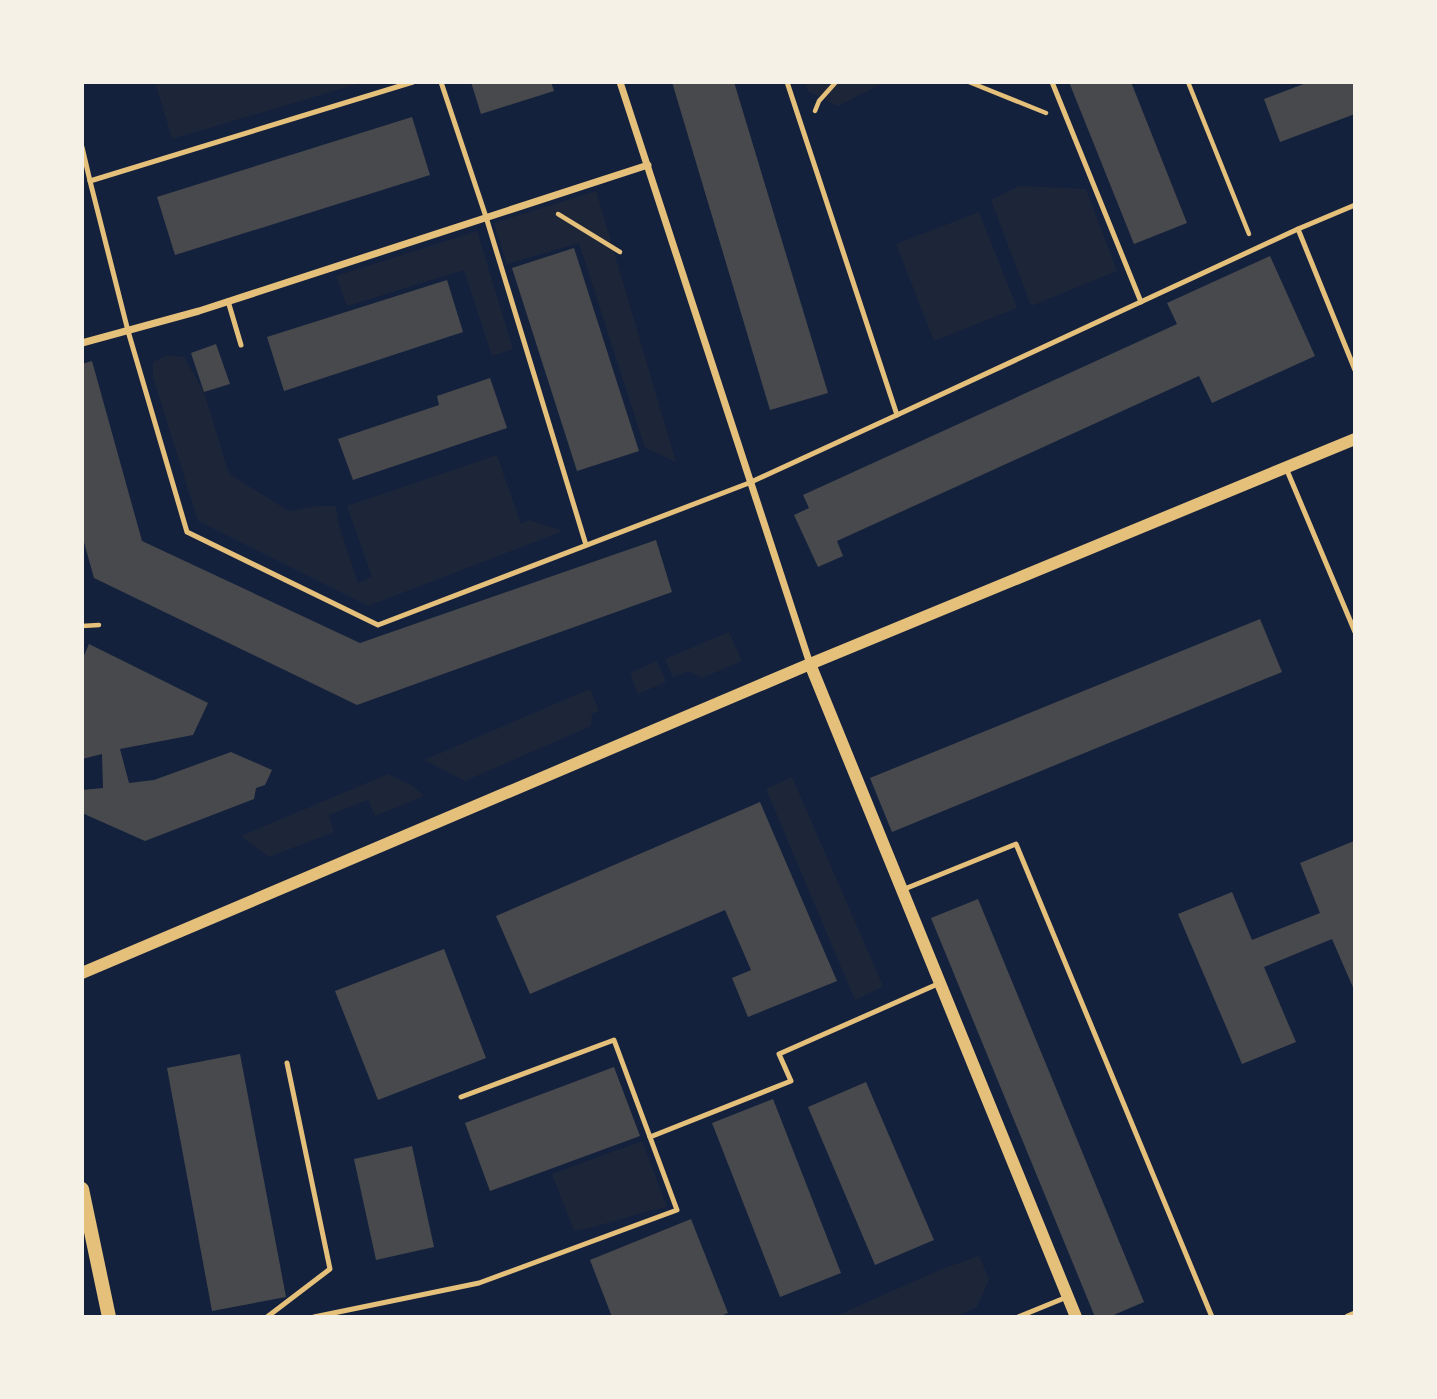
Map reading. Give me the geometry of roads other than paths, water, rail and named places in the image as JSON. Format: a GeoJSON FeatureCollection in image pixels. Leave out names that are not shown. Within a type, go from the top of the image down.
{"type":"FeatureCollection","features":[{"type":"Feature","properties":{"kind":"main road"},"geometry":{"type":"LineString","coordinates":[[82,1189],[108,1317]]}},
{"type":"Feature","properties":{"kind":"street"},"geometry":{"type":"LineString","coordinates":[[620,82],[810,664],[1076,1317]]}},
{"type":"Feature","properties":{"kind":"street"},"geometry":{"type":"LineString","coordinates":[[82,343],[228,302],[648,165]]}},
{"type":"Feature","properties":{"kind":"street"},"geometry":{"type":"LineString","coordinates":[[82,973],[810,664],[1355,439]]}},
{"type":"Feature","properties":{"kind":"street"},"geometry":{"type":"LineString","coordinates":[[1348,1317],[1355,1314]]}},
{"type":"Feature","properties":{"kind":"lane"},"geometry":{"type":"LineString","coordinates":[[90,181],[413,82]]}},
{"type":"Feature","properties":{"kind":"lane"},"geometry":{"type":"LineString","coordinates":[[441,82],[486,217],[586,545]]}},
{"type":"Feature","properties":{"kind":"lane"},"geometry":{"type":"LineString","coordinates":[[787,82],[897,415]]}},
{"type":"Feature","properties":{"kind":"lane"},"geometry":{"type":"LineString","coordinates":[[1052,82],[1141,302]]}},
{"type":"Feature","properties":{"kind":"lane"},"geometry":{"type":"LineString","coordinates":[[82,146],[128,331],[187,532],[379,625],[749,483],[1254,248],[1355,205]]}},
{"type":"Feature","properties":{"kind":"lane"},"geometry":{"type":"LineString","coordinates":[[1298,229],[1355,370]]}},
{"type":"Feature","properties":{"kind":"lane"},"geometry":{"type":"LineString","coordinates":[[228,302],[241,345]]}},
{"type":"Feature","properties":{"kind":"lane"},"geometry":{"type":"LineString","coordinates":[[1286,468],[1355,632]]}},
{"type":"Feature","properties":{"kind":"lane"},"geometry":{"type":"LineString","coordinates":[[902,890],[1016,844],[1212,1317]]}},
{"type":"Feature","properties":{"kind":"lane"},"geometry":{"type":"LineString","coordinates":[[650,1138],[791,1081],[779,1054],[940,983]]}},
{"type":"Feature","properties":{"kind":"lane"},"geometry":{"type":"LineString","coordinates":[[314,1317],[479,1283],[677,1210],[614,1040],[461,1097]]}},
{"type":"Feature","properties":{"kind":"lane"},"geometry":{"type":"LineString","coordinates":[[267,1317],[330,1269],[287,1063]]}},
{"type":"Feature","properties":{"kind":"lane"},"geometry":{"type":"LineString","coordinates":[[1018,1317],[1068,1297]]}}]}
